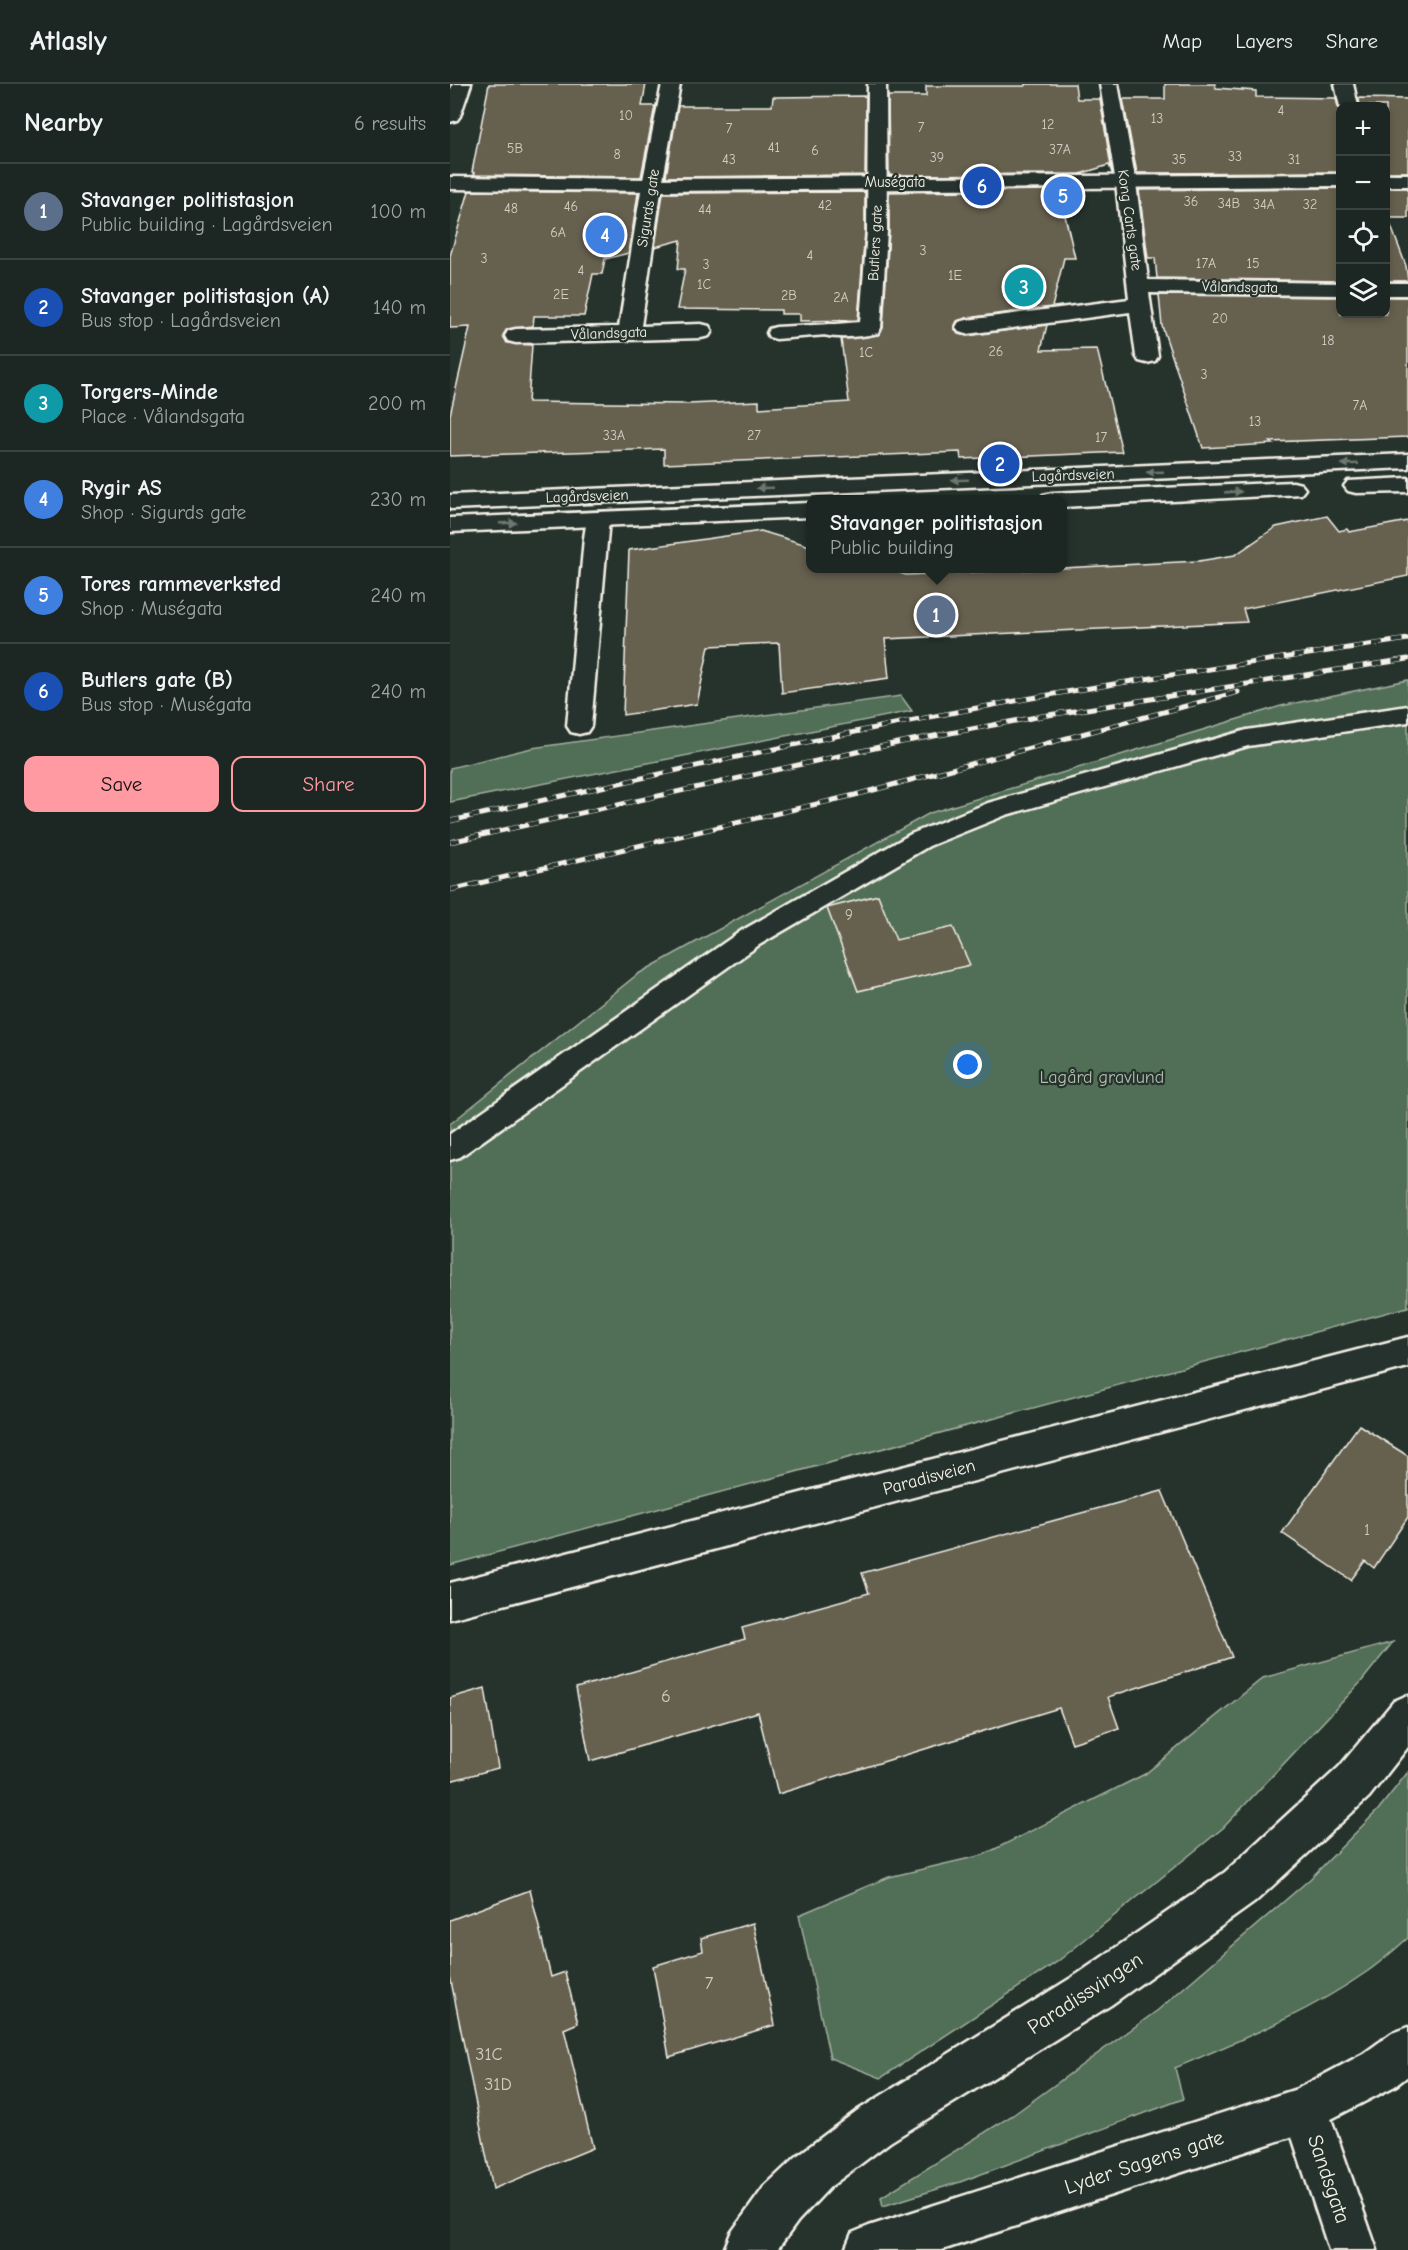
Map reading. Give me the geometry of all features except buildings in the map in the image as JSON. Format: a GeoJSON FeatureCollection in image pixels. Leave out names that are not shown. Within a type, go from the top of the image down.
{"type":"FeatureCollection","features":[{"type":"Feature","properties":{"kind":"street"},"geometry":{"type":"LineString","coordinates":[[450,116],[462,84]]}},
{"type":"Feature","properties":{"kind":"street","name":"Sigurds gate"},"geometry":{"type":"LineString","coordinates":[[629,332],[652,185],[671,84]]}},
{"type":"Feature","properties":{"kind":"street","name":"Butlers gate"},"geometry":{"type":"LineString","coordinates":[[832,330],[870,327],[877,231],[877,84]]}},
{"type":"Feature","properties":{"kind":"street","name":"Kong Carls gate"},"geometry":{"type":"LineString","coordinates":[[1108,84],[1125,181],[1147,357]]}},
{"type":"Feature","properties":{"kind":"street"},"geometry":{"type":"LineString","coordinates":[[1344,84],[1348,102]]}},
{"type":"Feature","properties":{"kind":"street","name":"Muségata"},"geometry":{"type":"LineString","coordinates":[[450,183],[652,185],[1336,180]]}},
{"type":"Feature","properties":{"kind":"street"},"geometry":{"type":"LineString","coordinates":[[1390,180],[1408,180]]}},
{"type":"Feature","properties":{"kind":"street","name":"Vålandsgata"},"geometry":{"type":"LineString","coordinates":[[967,327],[1139,295],[1336,289]]}},
{"type":"Feature","properties":{"kind":"street"},"geometry":{"type":"LineString","coordinates":[[1390,289],[1408,289]]}},
{"type":"Feature","properties":{"kind":"street","name":"Vålandsgata"},"geometry":{"type":"LineString","coordinates":[[516,336],[701,331]]}},
{"type":"Feature","properties":{"kind":"street","name":"Lagårdsveien"},"geometry":{"type":"LineString","coordinates":[[450,501],[1408,461]]}},
{"type":"Feature","properties":{"kind":"street","name":"Lagårdsveien"},"geometry":{"type":"LineString","coordinates":[[1067,499],[1408,485]]}},
{"type":"Feature","properties":{"kind":"street","name":"Lagårdsveien"},"geometry":{"type":"LineString","coordinates":[[450,525],[806,510]]}},
{"type":"Feature","properties":{"kind":"street","name":"Paradisveien"},"geometry":{"type":"LineString","coordinates":[[450,1601],[1408,1352]]}},
{"type":"Feature","properties":{"kind":"street","name":"Paradissvingen"},"geometry":{"type":"LineString","coordinates":[[748,2250],[781,2204],[814,2171],[874,2126],[1095,1989],[1240,1887],[1354,1782],[1408,1715]]}},
{"type":"Feature","properties":{"kind":"street","name":"Lyder Sagens gate"},"geometry":{"type":"LineString","coordinates":[[869,2250],[1306,2109],[1379,2070],[1408,2049]]}},
{"type":"Feature","properties":{"kind":"street","name":"Sandsgata"},"geometry":{"type":"LineString","coordinates":[[1306,2109],[1353,2250]]}},
{"type":"Feature","properties":{"kind":"lane"},"geometry":{"type":"LineString","coordinates":[[776,333],[832,330]]}},
{"type":"Feature","properties":{"kind":"lane"},"geometry":{"type":"LineString","coordinates":[[579,726],[594,538],[598,519]]}},
{"type":"Feature","properties":{"kind":"lane"},"geometry":{"type":"LineString","coordinates":[[450,1149],[750,938],[920,840],[997,809],[1247,738],[1408,714]]}},
{"type":"Feature","properties":{"kind":"green space","name":"Lagård gravlund"},"geometry":{"type":"Polygon","coordinates":[[[1408,680],[1408,1307],[450,1565],[450,1124],[638,974],[930,813],[1281,706],[1408,680]]]}},
{"type":"Feature","properties":{"kind":"green space"},"geometry":{"type":"Polygon","coordinates":[[[901,696],[912,711],[450,802],[450,768],[532,748],[901,696]]]}},
{"type":"Feature","properties":{"kind":"green space"},"geometry":{"type":"Polygon","coordinates":[[[1393,1642],[1361,1682],[1223,1828],[1057,1962],[881,2078],[830,2058],[799,1915],[889,1877],[983,1855],[1145,1774],[1263,1678],[1393,1642]]]}},
{"type":"Feature","properties":{"kind":"green space"},"geometry":{"type":"Polygon","coordinates":[[[1408,1772],[1408,1938],[1382,1961],[1343,1988],[1296,2014],[1175,2068],[1183,2099],[960,2182],[883,2206],[881,2197],[1013,2115],[1158,2010],[1310,1879],[1378,1810],[1408,1772]]]}},
{"type":"Feature","properties":{"kind":"railway"},"geometry":{"type":"LineString","coordinates":[[450,821],[779,748],[977,708],[1138,680],[1408,639]]}},
{"type":"Feature","properties":{"kind":"railway"},"geometry":{"type":"LineString","coordinates":[[450,842],[902,742],[1042,716],[1408,659]]}},
{"type":"Feature","properties":{"kind":"railway"},"geometry":{"type":"LineString","coordinates":[[450,890],[855,795],[1238,692]]}},
{"type":"Feature","properties":{"kind":"place","name":"Butlers gate (B)"},"geometry":{"type":"Point","coordinates":[982,186]}},
{"type":"Feature","properties":{"kind":"place","name":"Tores rammeverksted"},"geometry":{"type":"Point","coordinates":[1063,196]}},
{"type":"Feature","properties":{"kind":"place","name":"Rygir AS"},"geometry":{"type":"Point","coordinates":[605,235]}},
{"type":"Feature","properties":{"kind":"place","name":"Torgers-Minde"},"geometry":{"type":"Point","coordinates":[1024,287]}},
{"type":"Feature","properties":{"kind":"place","name":"Stavanger politistasjon (A)"},"geometry":{"type":"Point","coordinates":[1000,464]}},
{"type":"Feature","properties":{"kind":"place","name":"Stavanger politistasjon"},"geometry":{"type":"Point","coordinates":[936,615]}}]}
